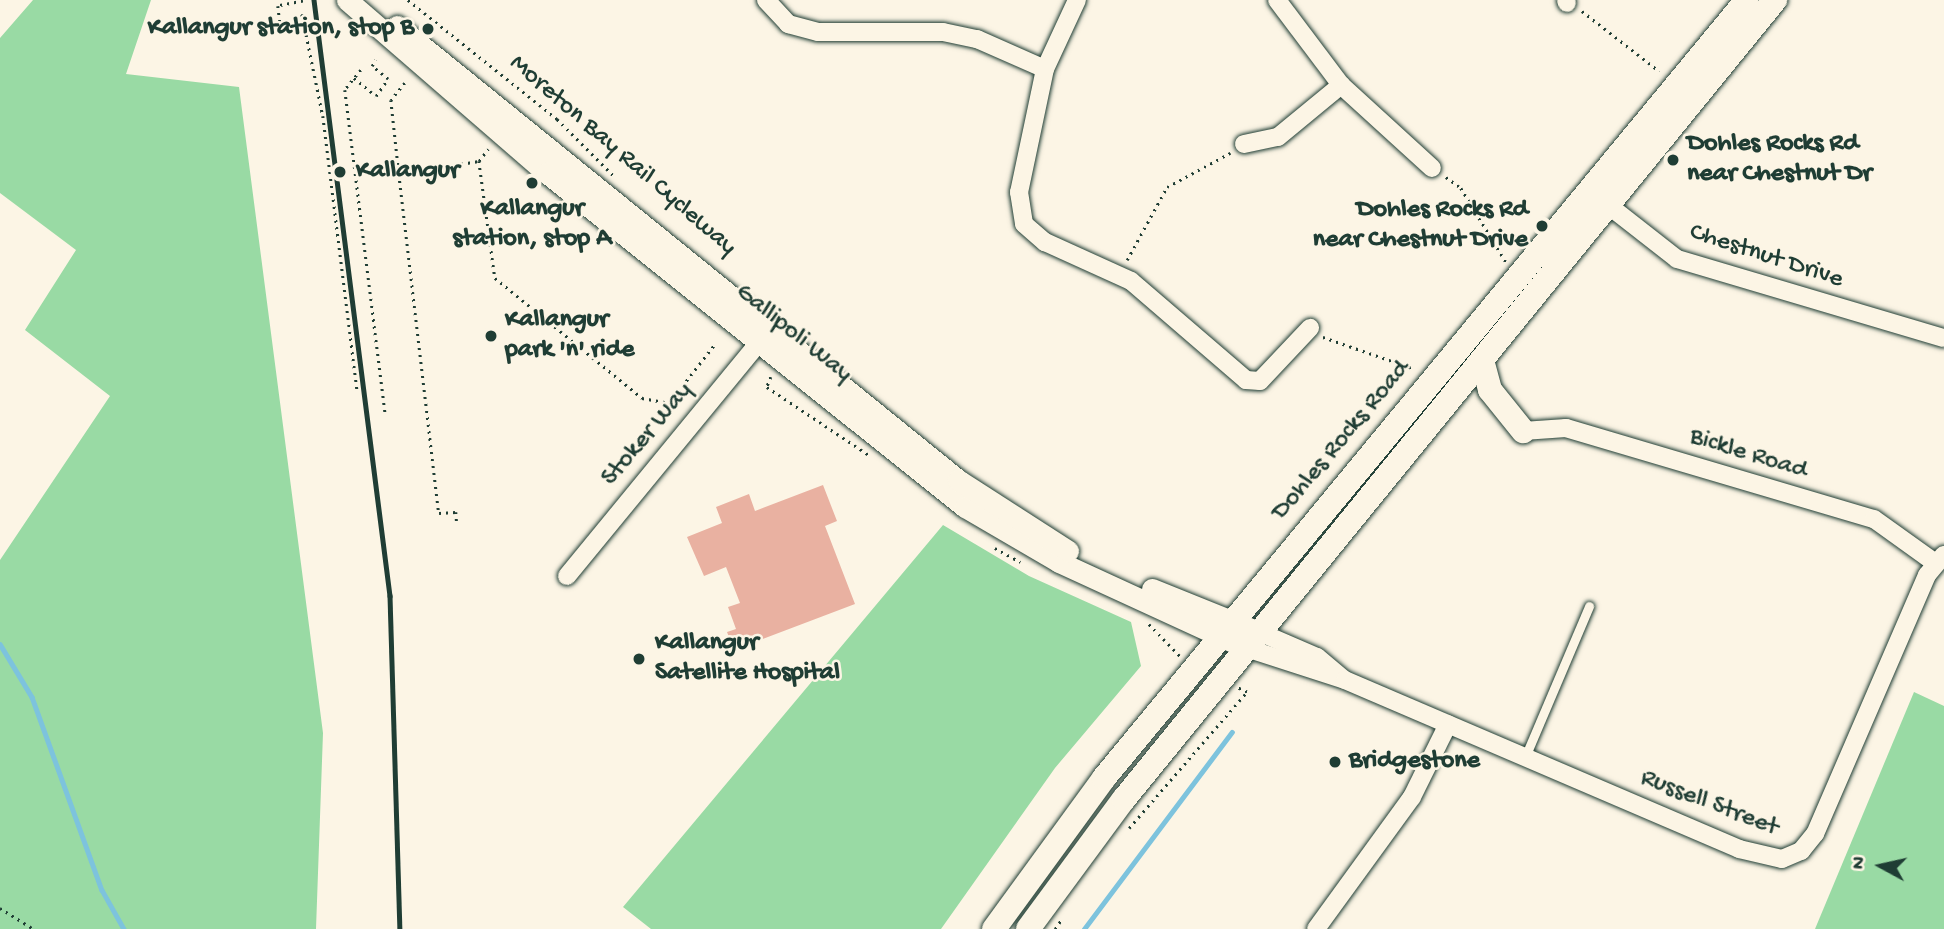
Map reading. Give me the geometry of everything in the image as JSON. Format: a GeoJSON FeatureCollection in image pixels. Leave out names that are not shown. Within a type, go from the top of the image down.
{"type":"FeatureCollection","features":[{"type":"Feature","properties":{"kind":"main road","name":"Dohles Rocks Road"},"geometry":{"type":"LineString","coordinates":[[1028,929],[1253,640],[1482,360],[1747,0]]}},
{"type":"Feature","properties":{"kind":"main road","name":"Dohles Rocks Road"},"geometry":{"type":"LineString","coordinates":[[993,929],[1084,802],[1225,629],[1599,198],[1775,0]]}},
{"type":"Feature","properties":{"kind":"main road"},"geometry":{"type":"LineString","coordinates":[[1482,360],[1490,390],[1523,431]]}},
{"type":"Feature","properties":{"kind":"street","name":"Gallipoli Way"},"geometry":{"type":"LineString","coordinates":[[346,0],[764,336],[1021,524],[1083,558],[1225,629],[1253,640]]}},
{"type":"Feature","properties":{"kind":"street","name":"Gallipoli Way"},"geometry":{"type":"LineString","coordinates":[[365,0],[764,336]]}},
{"type":"Feature","properties":{"kind":"street"},"geometry":{"type":"LineString","coordinates":[[766,0],[788,24],[818,32],[943,32],[977,38],[1045,69]]}},
{"type":"Feature","properties":{"kind":"street"},"geometry":{"type":"LineString","coordinates":[[1077,0],[1045,69],[1019,191],[1024,224],[1045,242],[1119,275],[1247,380],[1261,381],[1310,328]]}},
{"type":"Feature","properties":{"kind":"street"},"geometry":{"type":"LineString","coordinates":[[1277,0],[1341,85],[1432,168]]}},
{"type":"Feature","properties":{"kind":"street"},"geometry":{"type":"LineString","coordinates":[[1244,144],[1278,137],[1341,85]]}},
{"type":"Feature","properties":{"kind":"street","name":"Chestnut Drive"},"geometry":{"type":"LineString","coordinates":[[1599,198],[1677,259],[1944,338]]}},
{"type":"Feature","properties":{"kind":"street","name":"Stoker Way"},"geometry":{"type":"LineString","coordinates":[[567,576],[764,336]]}},
{"type":"Feature","properties":{"kind":"street","name":"Bickle Road"},"geometry":{"type":"LineString","coordinates":[[1523,431],[1566,428],[1874,519],[1939,558]]}},
{"type":"Feature","properties":{"kind":"street","name":"Russell Street"},"geometry":{"type":"LineString","coordinates":[[1253,640],[1751,853],[1775,859],[1795,855],[1823,817],[1939,558]]}},
{"type":"Feature","properties":{"kind":"street"},"geometry":{"type":"LineString","coordinates":[[1316,929],[1412,797],[1448,724]]}},
{"type":"Feature","properties":{"kind":"lane"},"geometry":{"type":"LineString","coordinates":[[1525,757],[1590,606]]}},
{"type":"Feature","properties":{"kind":"path","name":"Moreton Bay Rail Cycleway"},"geometry":{"type":"LineString","coordinates":[[408,0],[557,119],[626,188]]}},
{"type":"Feature","properties":{"kind":"path"},"geometry":{"type":"LineString","coordinates":[[303,1],[278,6],[281,29],[303,26]]}},
{"type":"Feature","properties":{"kind":"path"},"geometry":{"type":"LineString","coordinates":[[1566,2],[1659,71]]}},
{"type":"Feature","properties":{"kind":"path"},"geometry":{"type":"LineString","coordinates":[[302,14],[323,116],[357,390]]}},
{"type":"Feature","properties":{"kind":"path"},"geometry":{"type":"LineString","coordinates":[[354,78],[376,96],[388,79],[372,66],[375,60]]}},
{"type":"Feature","properties":{"kind":"path"},"geometry":{"type":"LineString","coordinates":[[361,70],[345,90],[385,414]]}},
{"type":"Feature","properties":{"kind":"path"},"geometry":{"type":"LineString","coordinates":[[405,83],[391,100],[399,174],[439,513],[456,512],[457,525]]}},
{"type":"Feature","properties":{"kind":"path"},"geometry":{"type":"LineString","coordinates":[[1119,275],[1167,187],[1244,144]]}},
{"type":"Feature","properties":{"kind":"path"},"geometry":{"type":"LineString","coordinates":[[488,149],[480,161],[495,278],[642,398],[669,403],[715,344]]}},
{"type":"Feature","properties":{"kind":"path"},"geometry":{"type":"LineString","coordinates":[[399,174],[480,161]]}},
{"type":"Feature","properties":{"kind":"path"},"geometry":{"type":"LineString","coordinates":[[1432,168],[1461,188],[1506,262]]}},
{"type":"Feature","properties":{"kind":"path"},"geometry":{"type":"LineString","coordinates":[[1310,328],[1331,344],[1415,369]]}},
{"type":"Feature","properties":{"kind":"path"},"geometry":{"type":"LineString","coordinates":[[1124,834],[1247,692],[1241,689]]}},
{"type":"Feature","properties":{"kind":"path"},"geometry":{"type":"LineString","coordinates":[[0,908],[33,929]]}},
{"type":"Feature","properties":{"kind":"path"},"geometry":{"type":"LineString","coordinates":[[1055,929],[1069,908]]}},
{"type":"Feature","properties":{"kind":"green space"},"geometry":{"type":"Polygon","coordinates":[[[33,0],[151,0],[126,74],[239,87],[323,733],[316,929],[0,929],[0,560],[110,396],[25,330],[76,250],[0,193],[0,38],[33,0]]]}},
{"type":"Feature","properties":{"kind":"green space"},"geometry":{"type":"Polygon","coordinates":[[[943,525],[1029,576],[1131,622],[1141,666],[1055,768],[941,929],[651,929],[623,907],[943,525]]]}},
{"type":"Feature","properties":{"kind":"green space"},"geometry":{"type":"Polygon","coordinates":[[[1914,692],[1944,706],[1944,929],[1815,929],[1914,692]]]}},
{"type":"Feature","properties":{"kind":"building"},"geometry":{"type":"Polygon","coordinates":[[[823,485],[837,521],[825,526],[855,604],[734,650],[727,632],[736,629],[728,607],[740,603],[726,567],[704,576],[687,537],[722,523],[716,507],[749,494],[755,511],[823,485]]]}},
{"type":"Feature","properties":{"kind":"waterway"},"geometry":{"type":"LineString","coordinates":[[0,644],[32,697],[102,890],[124,929]]}},
{"type":"Feature","properties":{"kind":"waterway"},"geometry":{"type":"LineString","coordinates":[[1084,929],[1232,732]]}},
{"type":"Feature","properties":{"kind":"railway"},"geometry":{"type":"LineString","coordinates":[[314,0],[390,596],[400,929]]}},
{"type":"Feature","properties":{"kind":"place","name":"Kallangur station, stop B"},"geometry":{"type":"Point","coordinates":[428,29]}},
{"type":"Feature","properties":{"kind":"place","name":"Dohles Rocks Rd near Chestnut Dr"},"geometry":{"type":"Point","coordinates":[1673,160]}},
{"type":"Feature","properties":{"kind":"place","name":"Kallangur"},"geometry":{"type":"Point","coordinates":[340,172]}},
{"type":"Feature","properties":{"kind":"place","name":"Kallangur station, stop A"},"geometry":{"type":"Point","coordinates":[532,183]}},
{"type":"Feature","properties":{"kind":"place","name":"Dohles Rocks Rd near Chestnut Drive"},"geometry":{"type":"Point","coordinates":[1542,226]}},
{"type":"Feature","properties":{"kind":"place","name":"Kallangur park 'n' ride"},"geometry":{"type":"Point","coordinates":[491,336]}},
{"type":"Feature","properties":{"kind":"place","name":"Kallangur Satellite Hospital"},"geometry":{"type":"Point","coordinates":[639,659]}},
{"type":"Feature","properties":{"kind":"place","name":"Bridgestone"},"geometry":{"type":"Point","coordinates":[1335,762]}}]}
